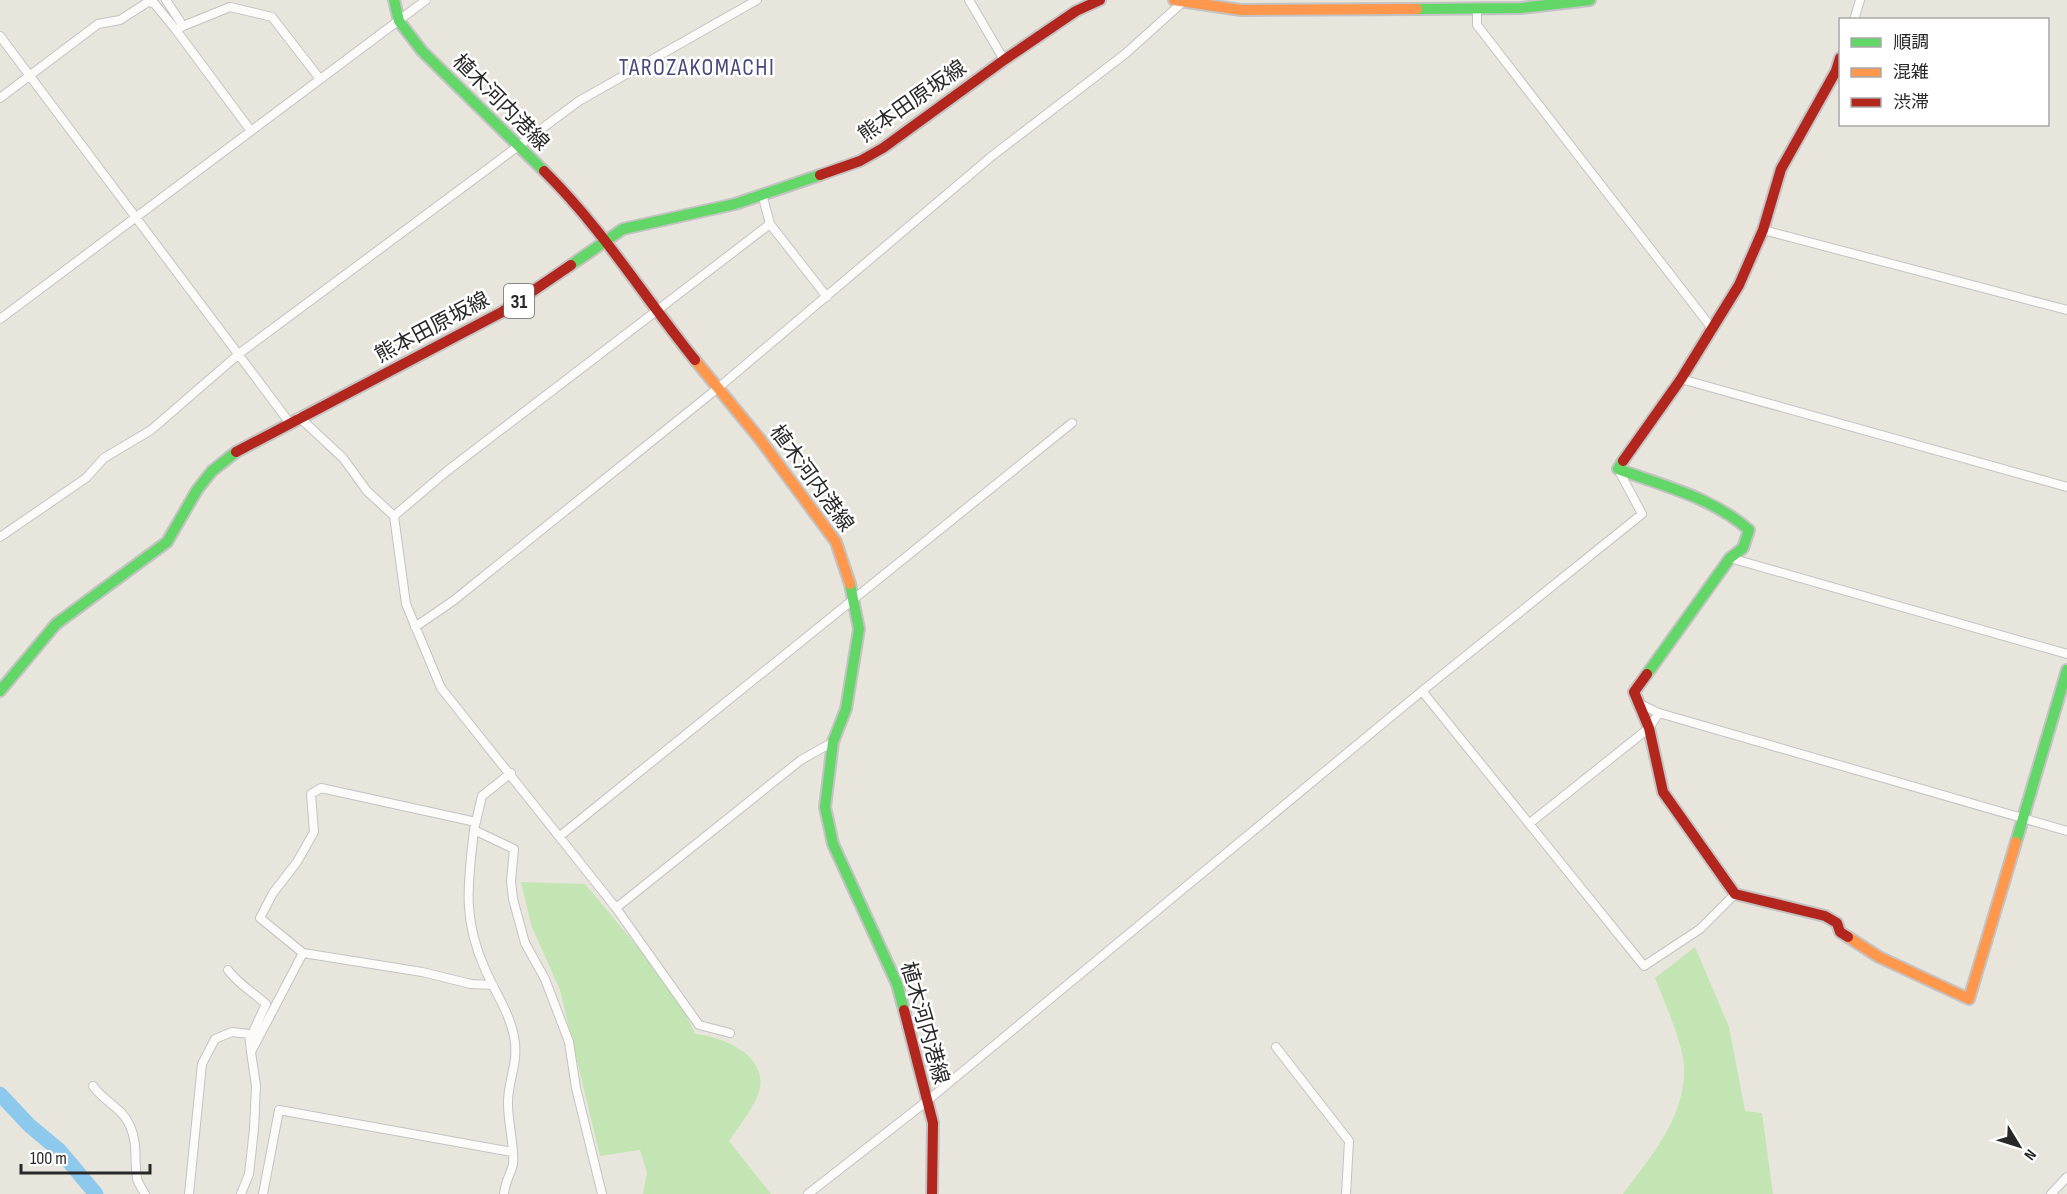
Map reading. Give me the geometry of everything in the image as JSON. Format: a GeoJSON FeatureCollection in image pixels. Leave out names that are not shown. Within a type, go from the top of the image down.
{"type":"FeatureCollection","features":[{"type":"Feature","properties":{"kind":"main road","name":"植木河内港線"},"geometry":{"type":"LineString","coordinates":[[394,0],[399,21],[422,51],[578,206],[607,241],[656,311],[828,528],[845,562],[859,630],[846,709],[833,742],[825,807],[833,844],[897,984],[927,1101],[933,1134],[932,1194]]}},
{"type":"Feature","properties":{"kind":"main road","name":"熊本田原坂線"},"geometry":{"type":"LineString","coordinates":[[0,691],[56,624],[168,542],[197,490],[212,471],[238,451],[294,419],[403,366],[502,312],[623,230],[638,224],[735,204],[860,161],[883,148],[1076,11],[1100,0]]}},
{"type":"Feature","properties":{"kind":"main road"},"geometry":{"type":"LineString","coordinates":[[1181,1],[1241,10],[1477,8],[1584,1]]}},
{"type":"Feature","properties":{"kind":"main road"},"geometry":{"type":"LineString","coordinates":[[1839,61],[1836,71],[1781,169],[1762,230],[1739,285],[1681,379],[1618,469],[1709,504],[1739,519],[1749,530],[1743,548],[1730,558],[1634,692],[1649,728],[1663,792],[1735,894],[1825,916],[1837,923],[1840,932],[1879,957],[1969,999],[2067,670]]}},
{"type":"Feature","properties":{"kind":"street"},"geometry":{"type":"LineString","coordinates":[[166,0],[179,28]]}},
{"type":"Feature","properties":{"kind":"street"},"geometry":{"type":"LineString","coordinates":[[0,319],[426,0]]}},
{"type":"Feature","properties":{"kind":"street"},"geometry":{"type":"LineString","coordinates":[[0,537],[86,477],[104,458],[151,430],[240,354],[579,101],[757,0]]}},
{"type":"Feature","properties":{"kind":"street"},"geometry":{"type":"LineString","coordinates":[[969,0],[1004,60]]}},
{"type":"Feature","properties":{"kind":"street"},"geometry":{"type":"LineString","coordinates":[[1855,18],[1860,0]]}},
{"type":"Feature","properties":{"kind":"street"},"geometry":{"type":"LineString","coordinates":[[415,627],[453,601],[718,388],[992,156],[1125,54],[1181,1]]}},
{"type":"Feature","properties":{"kind":"street"},"geometry":{"type":"LineString","coordinates":[[0,98],[98,24],[120,20],[148,2],[154,3],[179,28],[251,131]]}},
{"type":"Feature","properties":{"kind":"street"},"geometry":{"type":"LineString","coordinates":[[179,28],[230,7],[272,17],[320,80]]}},
{"type":"Feature","properties":{"kind":"street"},"geometry":{"type":"LineString","coordinates":[[1477,8],[1477,25],[1711,327]]}},
{"type":"Feature","properties":{"kind":"street"},"geometry":{"type":"LineString","coordinates":[[0,36],[240,354],[294,419],[343,458],[367,491],[394,516],[406,604],[441,688],[512,773],[616,908],[699,1025],[730,1033]]}},
{"type":"Feature","properties":{"kind":"street"},"geometry":{"type":"LineString","coordinates":[[762,194],[770,224],[827,297]]}},
{"type":"Feature","properties":{"kind":"street"},"geometry":{"type":"LineString","coordinates":[[394,516],[447,471],[770,224]]}},
{"type":"Feature","properties":{"kind":"street"},"geometry":{"type":"LineString","coordinates":[[1762,230],[2067,310]]}},
{"type":"Feature","properties":{"kind":"street"},"geometry":{"type":"LineString","coordinates":[[1681,379],[2067,487]]}},
{"type":"Feature","properties":{"kind":"street"},"geometry":{"type":"LineString","coordinates":[[560,836],[1072,423]]}},
{"type":"Feature","properties":{"kind":"street"},"geometry":{"type":"LineString","coordinates":[[808,1194],[927,1101],[1422,690],[1642,514],[1618,469]]}},
{"type":"Feature","properties":{"kind":"street"},"geometry":{"type":"LineString","coordinates":[[1730,558],[2067,654]]}},
{"type":"Feature","properties":{"kind":"street"},"geometry":{"type":"LineString","coordinates":[[1422,690],[1644,966],[1700,929],[1735,894]]}},
{"type":"Feature","properties":{"kind":"street"},"geometry":{"type":"LineString","coordinates":[[1640,704],[1659,713],[2067,831]]}},
{"type":"Feature","properties":{"kind":"street"},"geometry":{"type":"LineString","coordinates":[[1530,823],[1649,728],[1659,713]]}},
{"type":"Feature","properties":{"kind":"street"},"geometry":{"type":"LineString","coordinates":[[616,908],[801,760],[833,742]]}},
{"type":"Feature","properties":{"kind":"street"},"geometry":{"type":"LineString","coordinates":[[504,1194],[505,1180],[513,1165],[508,1097],[515,1070],[514,1038],[507,1013],[472,934],[466,897],[475,826],[482,796],[512,773]]}},
{"type":"Feature","properties":{"kind":"street"},"geometry":{"type":"LineString","coordinates":[[493,985],[471,984],[422,972],[303,953],[260,918],[273,893],[297,862],[314,832],[311,794],[321,788],[475,826],[514,849],[511,881],[513,899],[525,943],[545,979],[569,1042],[576,1088],[602,1194]]}},
{"type":"Feature","properties":{"kind":"street"},"geometry":{"type":"LineString","coordinates":[[251,1052],[303,953]]}},
{"type":"Feature","properties":{"kind":"street"},"geometry":{"type":"LineString","coordinates":[[228,970],[237,982],[251,990],[266,1004],[254,1030],[251,1052]]}},
{"type":"Feature","properties":{"kind":"street"},"geometry":{"type":"LineString","coordinates":[[189,1194],[202,1064],[215,1039],[232,1032],[249,1034],[256,1086],[249,1174],[241,1194]]}},
{"type":"Feature","properties":{"kind":"street"},"geometry":{"type":"LineString","coordinates":[[1276,1047],[1349,1141],[1346,1194]]}},
{"type":"Feature","properties":{"kind":"street"},"geometry":{"type":"LineString","coordinates":[[93,1086],[101,1097],[111,1101],[131,1127],[135,1142],[137,1177],[146,1194]]}},
{"type":"Feature","properties":{"kind":"street"},"geometry":{"type":"LineString","coordinates":[[263,1194],[279,1110],[512,1152]]}},
{"type":"Feature","properties":{"kind":"street"},"geometry":{"type":"LineString","coordinates":[[2051,1194],[2067,1177]]}},
{"type":"Feature","properties":{"kind":"green space"},"geometry":{"type":"Polygon","coordinates":[[[521,882],[585,884],[677,994],[695,1034],[732,1045],[753,1061],[759,1071],[760,1083],[757,1097],[729,1141],[771,1194],[643,1194],[647,1173],[640,1150],[600,1156],[560,990],[531,925],[521,882]]]}},
{"type":"Feature","properties":{"kind":"green space"},"geometry":{"type":"Polygon","coordinates":[[[1695,947],[1729,1027],[1745,1111],[1762,1113],[1773,1194],[1623,1194],[1665,1135],[1679,1103],[1683,1085],[1683,1057],[1655,978],[1695,947]]]}},
{"type":"Feature","properties":{"kind":"waterway"},"geometry":{"type":"LineString","coordinates":[[0,1094],[29,1125],[60,1151],[96,1194]]}},
{"type":"Feature","properties":{"kind":"traffic: fast"},"geometry":{"type":"LineString","coordinates":[[394,0],[399,21],[422,51],[544,171]]}},
{"type":"Feature","properties":{"kind":"traffic: fast"},"geometry":{"type":"LineString","coordinates":[[1417,9],[1521,8],[1590,0]]}},
{"type":"Feature","properties":{"kind":"traffic: fast"},"geometry":{"type":"LineString","coordinates":[[571,265],[623,229],[735,204],[820,175]]}},
{"type":"Feature","properties":{"kind":"traffic: fast"},"geometry":{"type":"LineString","coordinates":[[0,691],[56,624],[167,542],[197,490],[212,471],[236,452]]}},
{"type":"Feature","properties":{"kind":"traffic: fast"},"geometry":{"type":"LineString","coordinates":[[1623,461],[1618,469],[1703,501],[1735,519],[1749,530],[1743,548],[1730,558],[1647,674]]}},
{"type":"Feature","properties":{"kind":"traffic: fast"},"geometry":{"type":"LineString","coordinates":[[850,584],[859,629],[846,709],[833,742],[825,807],[833,844],[897,984],[904,1010]]}},
{"type":"Feature","properties":{"kind":"traffic: fast"},"geometry":{"type":"LineString","coordinates":[[2016,842],[2067,670]]}},
{"type":"Feature","properties":{"kind":"traffic: slow"},"geometry":{"type":"LineString","coordinates":[[1174,0],[1241,10],[1417,9]]}},
{"type":"Feature","properties":{"kind":"traffic: slow"},"geometry":{"type":"LineString","coordinates":[[695,360],[759,438],[836,542],[850,584]]}},
{"type":"Feature","properties":{"kind":"traffic: slow"},"geometry":{"type":"LineString","coordinates":[[1848,937],[1879,957],[1969,999],[2016,842]]}},
{"type":"Feature","properties":{"kind":"traffic: jam"},"geometry":{"type":"LineString","coordinates":[[820,175],[860,161],[883,148],[1004,60],[1076,11],[1100,0]]}},
{"type":"Feature","properties":{"kind":"traffic: jam"},"geometry":{"type":"LineString","coordinates":[[1623,461],[1681,379],[1739,285],[1763,230],[1781,169],[1836,71],[1839,61]]}},
{"type":"Feature","properties":{"kind":"traffic: jam"},"geometry":{"type":"LineString","coordinates":[[544,171],[604,239],[695,360]]}},
{"type":"Feature","properties":{"kind":"traffic: jam"},"geometry":{"type":"LineString","coordinates":[[236,452],[502,312],[571,265]]}},
{"type":"Feature","properties":{"kind":"traffic: jam"},"geometry":{"type":"LineString","coordinates":[[1647,674],[1634,692],[1649,728],[1663,792],[1735,894],[1825,916],[1837,923],[1840,932],[1848,937]]}},
{"type":"Feature","properties":{"kind":"traffic: jam"},"geometry":{"type":"LineString","coordinates":[[904,1010],[933,1123],[932,1194]]}},
{"type":"Feature","properties":{"kind":"district","name":"TAROZAKOMACHI"},"geometry":{"type":"Point","coordinates":[697,67]}}]}
